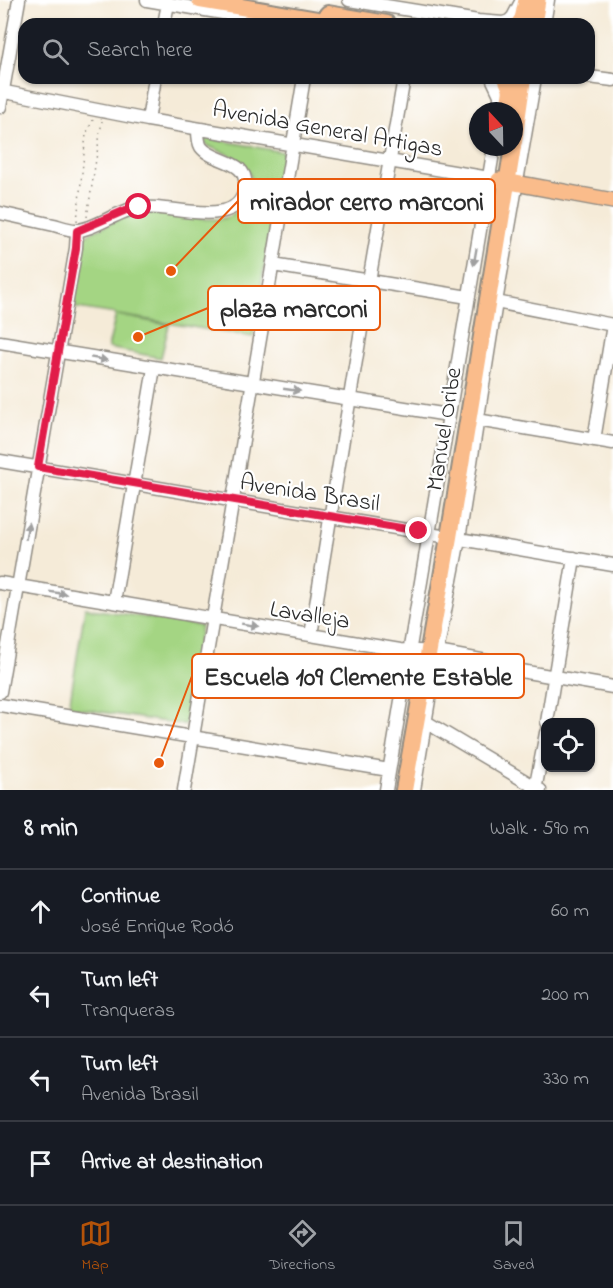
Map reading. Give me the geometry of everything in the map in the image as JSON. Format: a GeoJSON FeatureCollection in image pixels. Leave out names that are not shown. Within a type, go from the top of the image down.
{"type":"FeatureCollection","features":[{"type":"Feature","properties":{"kind":"highway"},"geometry":{"type":"LineString","coordinates":[[200,0],[306,18]]}},
{"type":"Feature","properties":{"kind":"highway"},"geometry":{"type":"LineString","coordinates":[[252,0],[353,18]]}},
{"type":"Feature","properties":{"kind":"highway"},"geometry":{"type":"LineString","coordinates":[[511,102],[518,84]]}},
{"type":"Feature","properties":{"kind":"highway"},"geometry":{"type":"LineString","coordinates":[[517,102],[519,84]]}},
{"type":"Feature","properties":{"kind":"highway","name":"Manuel Oribe"},"geometry":{"type":"LineString","coordinates":[[503,156],[503,181]]}},
{"type":"Feature","properties":{"kind":"highway","name":"Manuel Oribe"},"geometry":{"type":"LineString","coordinates":[[395,790],[444,536],[503,181],[510,156]]}},
{"type":"Feature","properties":{"kind":"highway","name":"Manuel Oribe"},"geometry":{"type":"LineString","coordinates":[[404,790],[423,651]]}},
{"type":"Feature","properties":{"kind":"main road"},"geometry":{"type":"LineString","coordinates":[[524,0],[524,18]]}},
{"type":"Feature","properties":{"kind":"main road"},"geometry":{"type":"LineString","coordinates":[[527,18],[538,0]]}},
{"type":"Feature","properties":{"kind":"main road","name":"Avenida General Artigas"},"geometry":{"type":"LineString","coordinates":[[503,181],[613,201]]}},
{"type":"Feature","properties":{"kind":"street"},"geometry":{"type":"LineString","coordinates":[[0,106],[19,0]]}},
{"type":"Feature","properties":{"kind":"street"},"geometry":{"type":"LineString","coordinates":[[147,0],[251,18]]}},
{"type":"Feature","properties":{"kind":"street"},"geometry":{"type":"LineString","coordinates":[[349,0],[418,5],[479,18]]}},
{"type":"Feature","properties":{"kind":"street"},"geometry":{"type":"LineString","coordinates":[[512,18],[524,0]]}},
{"type":"Feature","properties":{"kind":"street"},"geometry":{"type":"LineString","coordinates":[[545,18],[548,0]]}},
{"type":"Feature","properties":{"kind":"street"},"geometry":{"type":"LineString","coordinates":[[165,18],[168,4]]}},
{"type":"Feature","properties":{"kind":"street"},"geometry":{"type":"LineString","coordinates":[[595,78],[613,80]]}},
{"type":"Feature","properties":{"kind":"street"},"geometry":{"type":"LineString","coordinates":[[148,120],[154,84]]}},
{"type":"Feature","properties":{"kind":"street"},"geometry":{"type":"LineString","coordinates":[[184,790],[303,84]]}},
{"type":"Feature","properties":{"kind":"street"},"geometry":{"type":"LineString","coordinates":[[311,635],[403,84]]}},
{"type":"Feature","properties":{"kind":"street"},"geometry":{"type":"LineString","coordinates":[[495,84],[500,95],[500,102]]}},
{"type":"Feature","properties":{"kind":"street"},"geometry":{"type":"LineString","coordinates":[[414,790],[426,722],[423,651],[444,536],[477,420],[496,302],[503,181],[518,84]]}},
{"type":"Feature","properties":{"kind":"street","name":"Avenida General Artigas"},"geometry":{"type":"LineString","coordinates":[[1,91],[198,129],[503,181]]}},
{"type":"Feature","properties":{"kind":"street"},"geometry":{"type":"LineString","coordinates":[[0,213],[81,230],[114,214],[139,207],[221,213],[237,205],[243,198],[244,175],[242,170],[202,148],[198,129]]}},
{"type":"Feature","properties":{"kind":"street","name":"Manuel Oribe"},"geometry":{"type":"LineString","coordinates":[[386,790],[389,770],[423,651],[444,536],[448,415],[468,297],[503,181],[496,156]]}},
{"type":"Feature","properties":{"kind":"street"},"geometry":{"type":"LineString","coordinates":[[0,692],[76,248],[81,230]]}},
{"type":"Feature","properties":{"kind":"street"},"geometry":{"type":"LineString","coordinates":[[273,265],[468,297]]}},
{"type":"Feature","properties":{"kind":"street"},"geometry":{"type":"LineString","coordinates":[[496,302],[613,325],[594,440]]}},
{"type":"Feature","properties":{"kind":"street"},"geometry":{"type":"LineString","coordinates":[[0,342],[448,415]]}},
{"type":"Feature","properties":{"kind":"street"},"geometry":{"type":"LineString","coordinates":[[114,602],[154,368]]}},
{"type":"Feature","properties":{"kind":"street"},"geometry":{"type":"LineString","coordinates":[[477,420],[613,443]]}},
{"type":"Feature","properties":{"kind":"street","name":"Avenida Brasil"},"geometry":{"type":"LineString","coordinates":[[0,461],[613,565]]}},
{"type":"Feature","properties":{"kind":"street"},"geometry":{"type":"LineString","coordinates":[[548,718],[574,558]]}},
{"type":"Feature","properties":{"kind":"street","name":"Lavalleja"},"geometry":{"type":"LineString","coordinates":[[0,584],[492,662],[521,671],[613,687]]}},
{"type":"Feature","properties":{"kind":"street"},"geometry":{"type":"LineString","coordinates":[[0,705],[389,770]]}},
{"type":"Feature","properties":{"kind":"street"},"geometry":{"type":"LineString","coordinates":[[426,722],[537,789],[541,764]]}},
{"type":"Feature","properties":{"kind":"path"},"geometry":{"type":"LineString","coordinates":[[81,230],[99,111]]}},
{"type":"Feature","properties":{"kind":"path"},"geometry":{"type":"LineString","coordinates":[[81,230],[77,215],[86,134],[99,111]]}},
{"type":"Feature","properties":{"kind":"green space"},"geometry":{"type":"Polygon","coordinates":[[[203,137],[283,152],[253,337],[118,315],[169,325],[161,358],[108,348],[116,314],[71,307],[84,236],[120,219],[139,214],[159,213],[219,219],[235,213],[247,200],[252,184],[250,176],[238,160],[206,145],[203,137]]]}},
{"type":"Feature","properties":{"kind":"green space"},"geometry":{"type":"Polygon","coordinates":[[[85,608],[201,626],[185,725],[69,707],[85,608]]]}},
{"type":"Feature","properties":{"kind":"place","name":"mirador cerro marconi"},"geometry":{"type":"Point","coordinates":[171,271]}},
{"type":"Feature","properties":{"kind":"place","name":"plaza marconi"},"geometry":{"type":"Point","coordinates":[138,337]}},
{"type":"Feature","properties":{"kind":"place","name":"Escuela 109 Clemente Estable"},"geometry":{"type":"Point","coordinates":[159,763]}},
{"type":"Feature","properties":{"kind":"route"},"geometry":{"type":"LineString","coordinates":[[139,207],[114,214],[77,231],[38,467],[419,531]]}}]}
